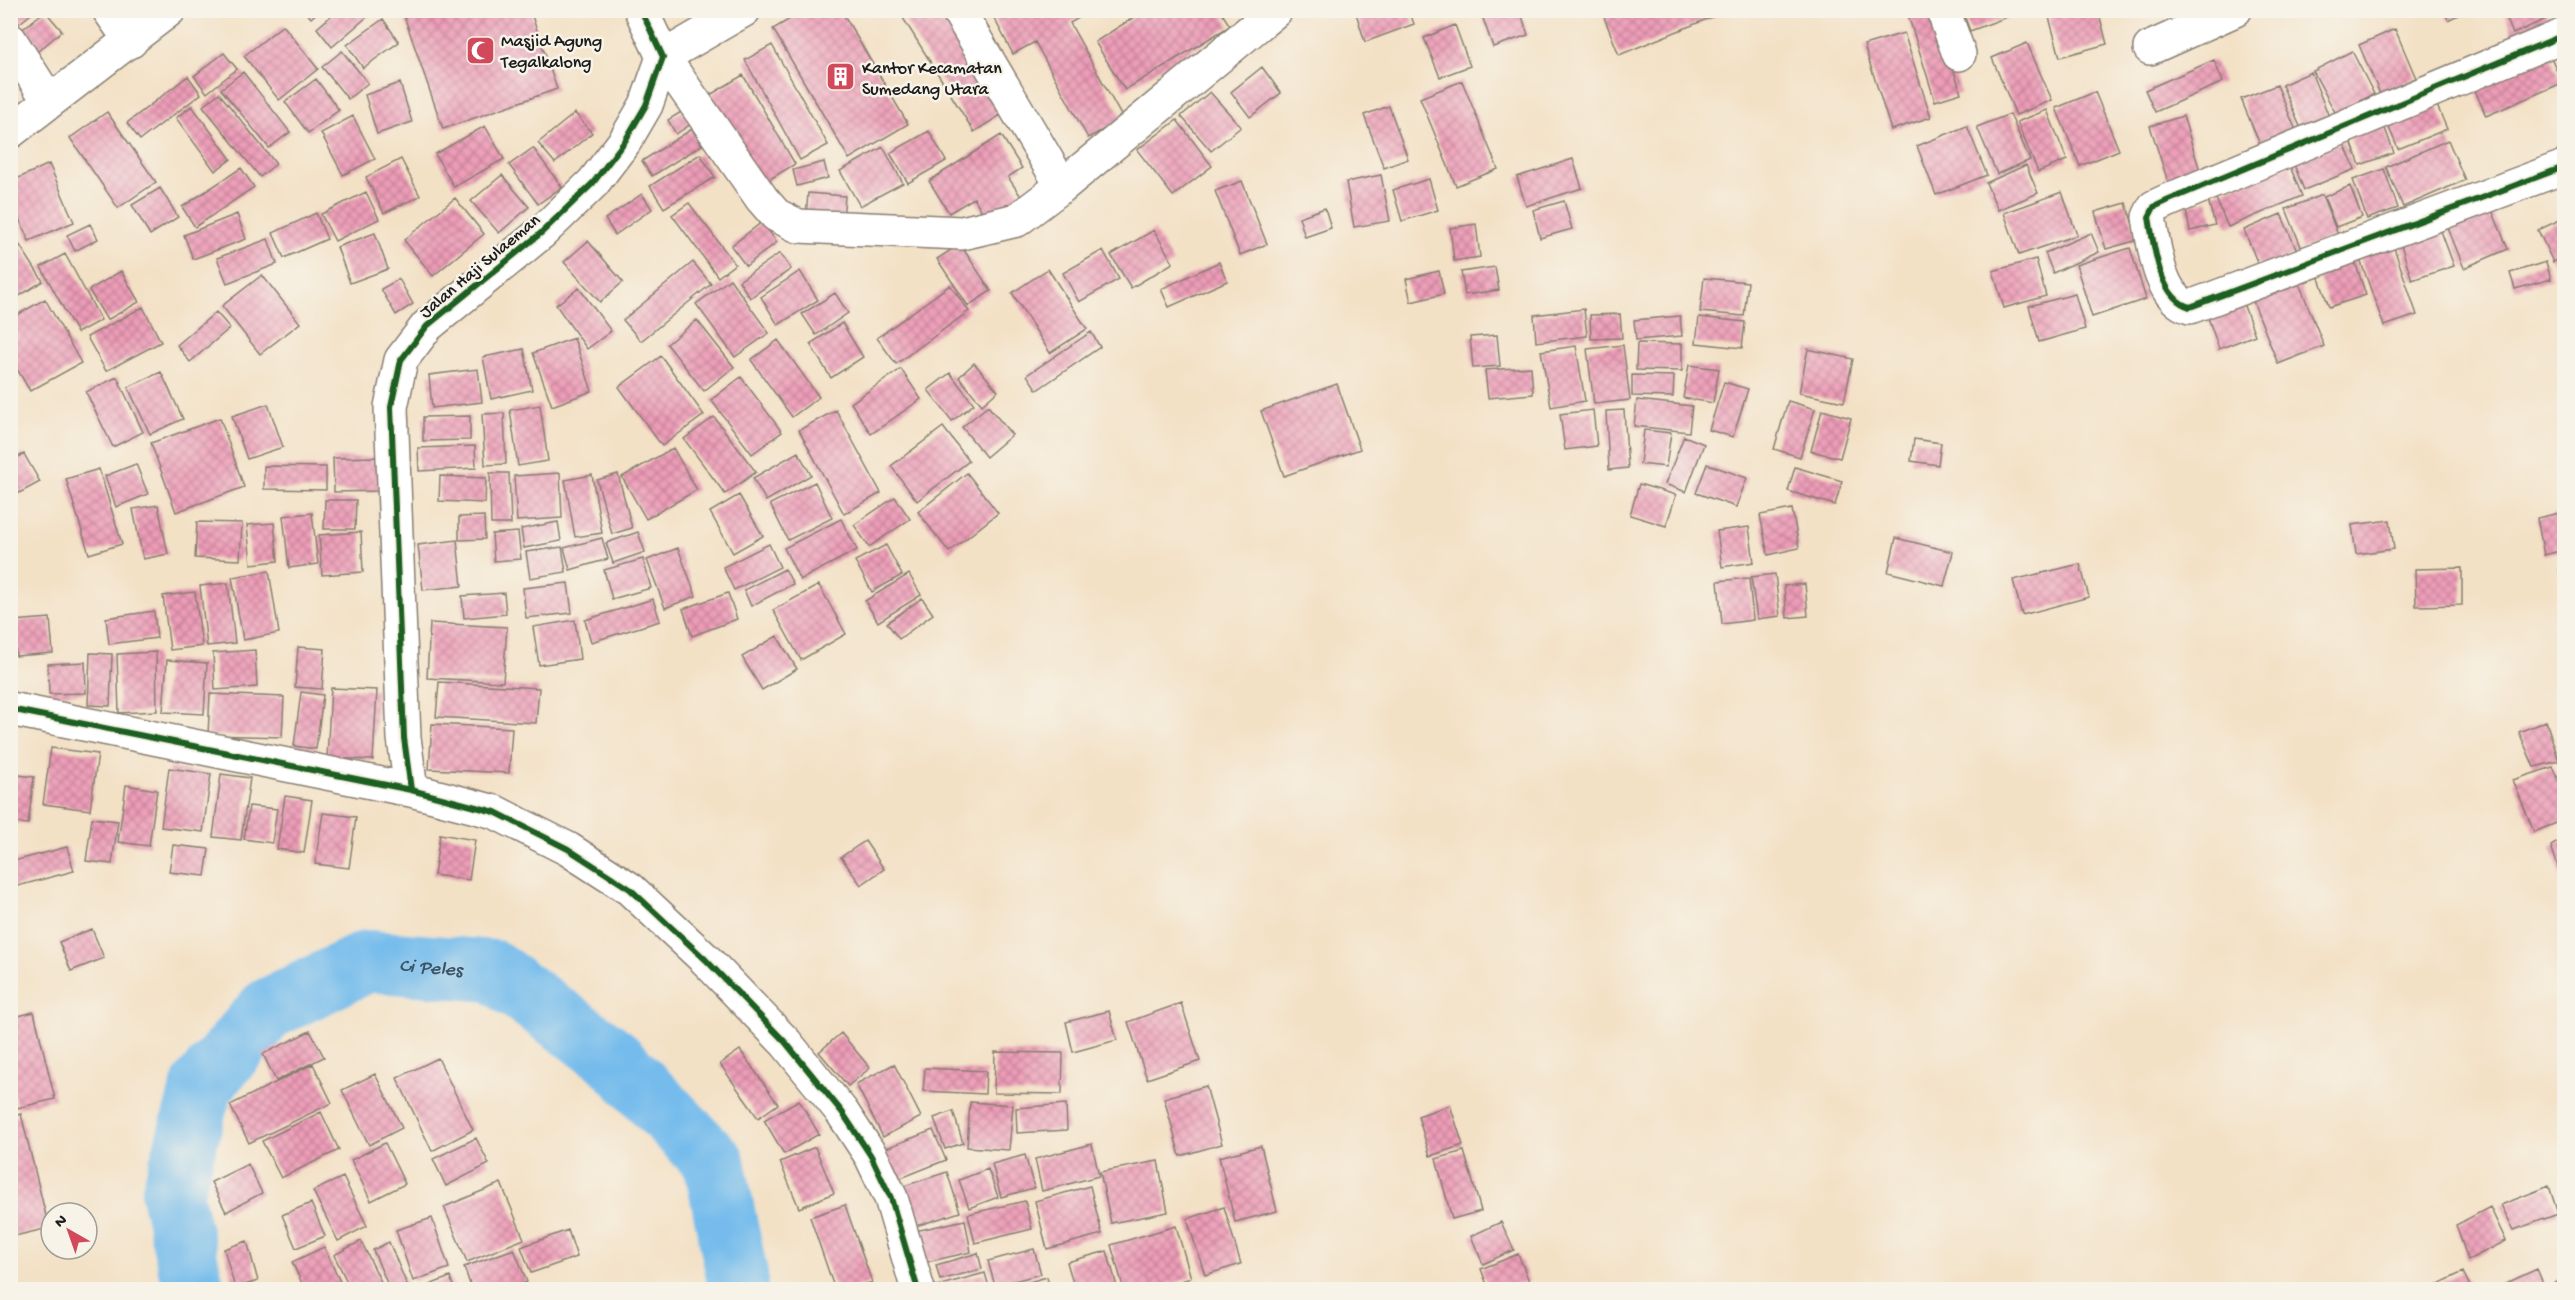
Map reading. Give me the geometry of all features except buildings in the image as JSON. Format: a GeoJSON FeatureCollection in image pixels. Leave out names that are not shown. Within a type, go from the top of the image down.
{"type":"FeatureCollection","features":[{"type":"Feature","properties":{"kind":"street"},"geometry":{"type":"LineString","coordinates":[[109,10],[131,41]]}},
{"type":"Feature","properties":{"kind":"street"},"geometry":{"type":"LineString","coordinates":[[10,132],[169,10]]}},
{"type":"Feature","properties":{"kind":"street"},"geometry":{"type":"LineString","coordinates":[[641,10],[663,57],[776,215],[798,226],[962,233],[1017,220],[1062,186],[1276,10]]}},
{"type":"Feature","properties":{"kind":"street"},"geometry":{"type":"LineString","coordinates":[[663,57],[744,10]]}},
{"type":"Feature","properties":{"kind":"street"},"geometry":{"type":"LineString","coordinates":[[958,10],[1062,186]]}},
{"type":"Feature","properties":{"kind":"street"},"geometry":{"type":"LineString","coordinates":[[1943,10],[1959,54]]}},
{"type":"Feature","properties":{"kind":"street"},"geometry":{"type":"LineString","coordinates":[[2150,48],[2235,10]]}},
{"type":"Feature","properties":{"kind":"street"},"geometry":{"type":"LineString","coordinates":[[2565,35],[2169,200],[2154,207],[2149,217],[2166,289],[2178,304],[2190,307],[2565,167]]}},
{"type":"Feature","properties":{"kind":"street"},"geometry":{"type":"LineString","coordinates":[[10,40],[49,101]]}},
{"type":"Feature","properties":{"kind":"street","name":"Jalan Haji Sulaeman"},"geometry":{"type":"LineString","coordinates":[[411,790],[404,738],[391,407],[401,360],[427,326],[541,233],[593,183],[625,141],[646,105],[663,57]]}},
{"type":"Feature","properties":{"kind":"street"},"geometry":{"type":"LineString","coordinates":[[10,709],[411,790],[495,812],[567,849],[630,889],[706,960],[786,1043],[848,1121],[871,1156],[891,1198],[918,1290]]}},
{"type":"Feature","properties":{"kind":"waterway","name":"Ci Peles"},"geometry":{"type":"LineString","coordinates":[[194,1290],[172,1194],[202,1086],[268,1009],[368,961],[493,971],[611,1056],[714,1162],[737,1275],[737,1290]]}},
{"type":"Feature","properties":{"kind":"cycle path"},"geometry":{"type":"LineString","coordinates":[[411,790],[404,738],[391,407],[401,360],[427,326],[541,233],[593,183],[625,141],[646,105],[663,57],[641,10]]}},
{"type":"Feature","properties":{"kind":"cycle path"},"geometry":{"type":"LineString","coordinates":[[2564,35],[2169,200],[2154,207],[2149,217],[2156,256],[2165,283],[2171,294],[2190,307],[2564,167]]}},
{"type":"Feature","properties":{"kind":"cycle path"},"geometry":{"type":"LineString","coordinates":[[10,709],[411,790],[495,812],[568,849],[630,889],[706,960],[786,1043],[842,1112],[871,1156],[891,1198],[918,1290]]}},
{"type":"Feature","properties":{"kind":"place","name":"Masjid Agung Tegalkalong"},"geometry":{"type":"Point","coordinates":[480,50]}},
{"type":"Feature","properties":{"kind":"place","name":"Kantor Kecamatan Sumedang Utara"},"geometry":{"type":"Point","coordinates":[841,77]}}]}
